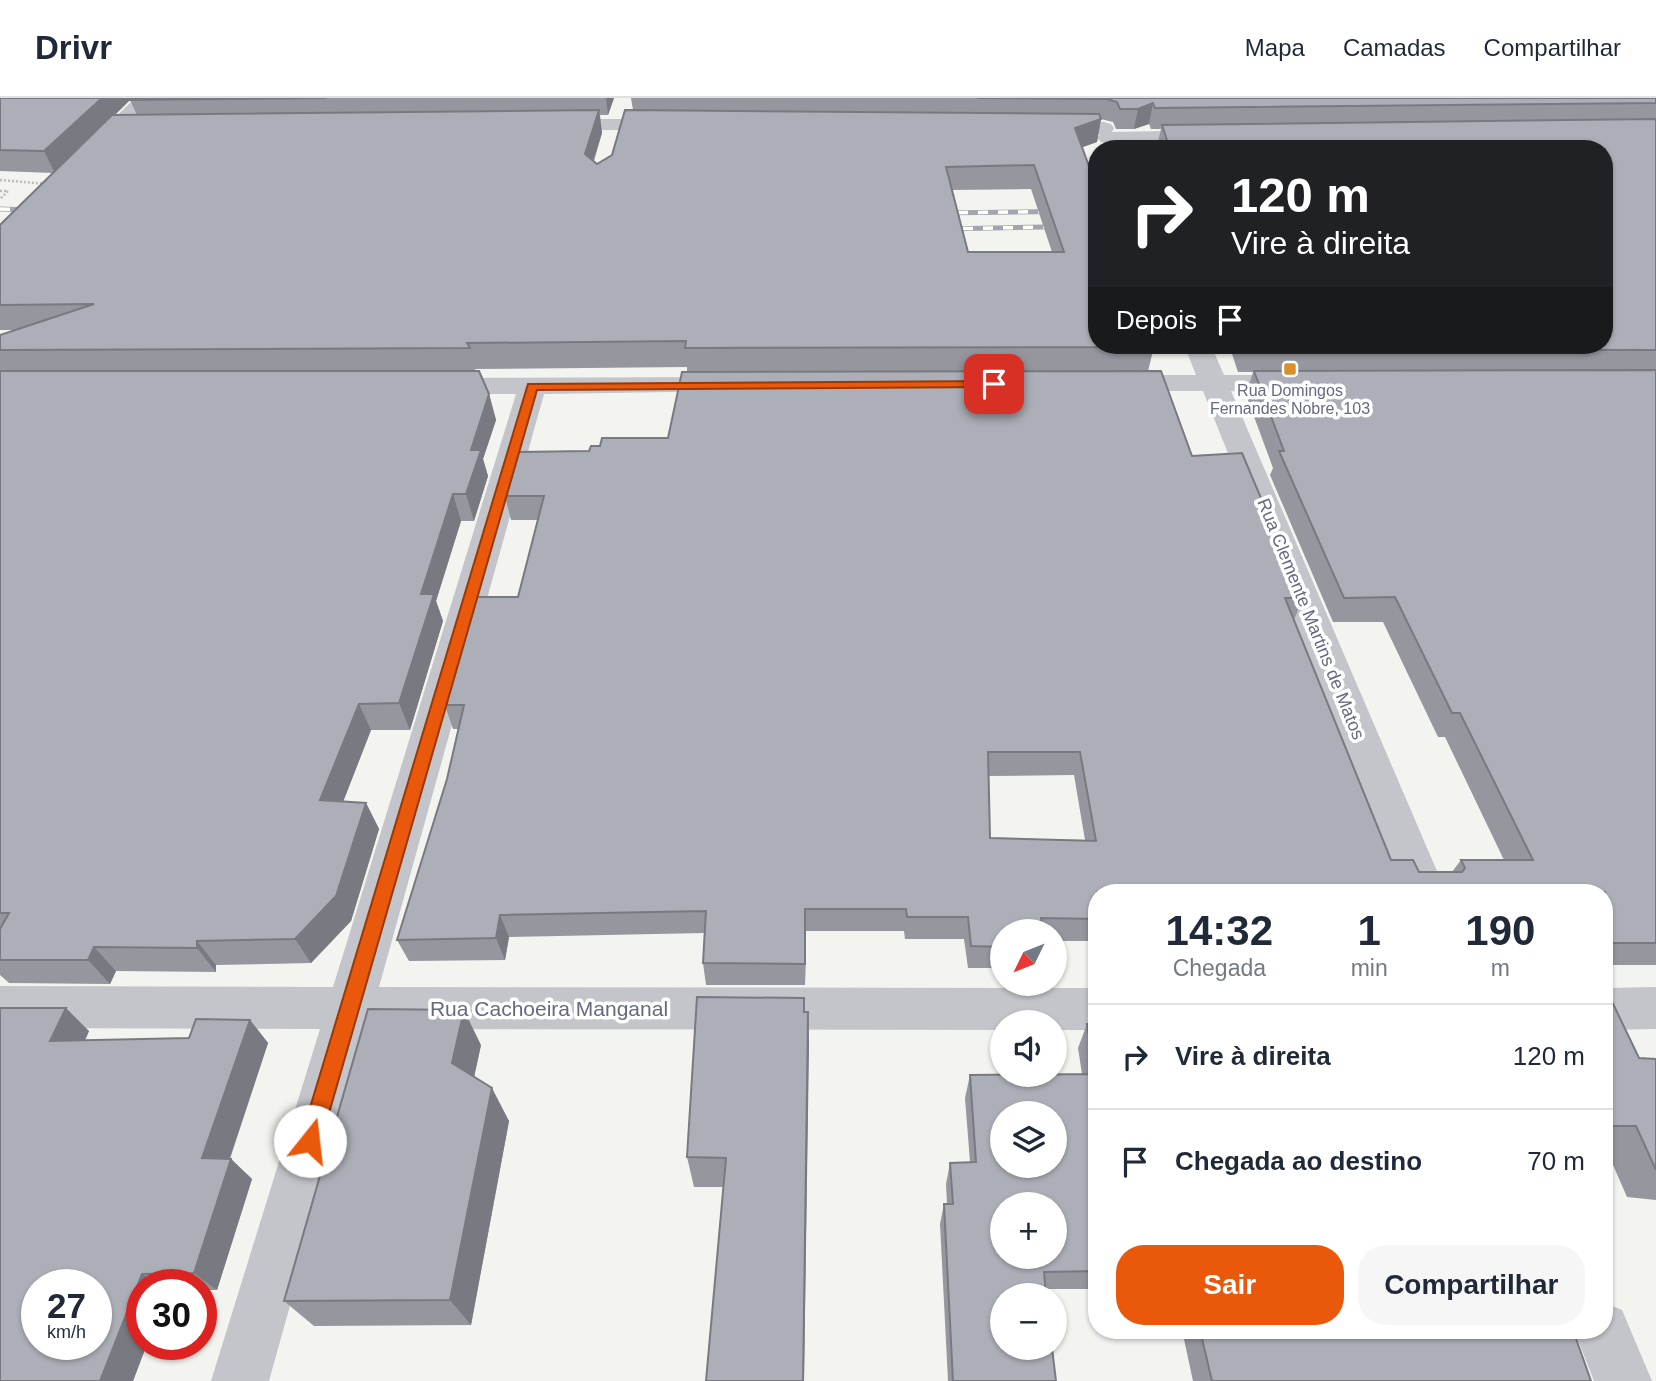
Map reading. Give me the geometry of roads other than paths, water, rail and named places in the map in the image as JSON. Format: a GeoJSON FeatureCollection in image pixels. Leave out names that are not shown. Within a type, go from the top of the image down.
{"type":"FeatureCollection","features":[{"type":"Feature","properties":{"kind":"street"},"geometry":{"type":"LineString","coordinates":[[60,185],[146,98]]}},
{"type":"Feature","properties":{"kind":"street"},"geometry":{"type":"LineString","coordinates":[[615,133],[625,98]]}},
{"type":"Feature","properties":{"kind":"street"},"geometry":{"type":"LineString","coordinates":[[534,125],[615,133],[701,125]]}},
{"type":"Feature","properties":{"kind":"street"},"geometry":{"type":"LineString","coordinates":[[1021,127],[1228,136]]}},
{"type":"Feature","properties":{"kind":"street"},"geometry":{"type":"LineString","coordinates":[[116,129],[144,129]]}},
{"type":"Feature","properties":{"kind":"street","name":"Rua Clemente Martins de Matos"},"geometry":{"type":"LineString","coordinates":[[1201,354],[1421,884]]}},
{"type":"Feature","properties":{"kind":"street"},"geometry":{"type":"LineString","coordinates":[[1086,384],[1336,383]]}},
{"type":"Feature","properties":{"kind":"street"},"geometry":{"type":"LineString","coordinates":[[407,386],[754,385]]}},
{"type":"Feature","properties":{"kind":"street"},"geometry":{"type":"LineString","coordinates":[[240,1381],[532,387]]}},
{"type":"Feature","properties":{"kind":"street","name":"Rua Cachoeira Manganal"},"geometry":{"type":"LineString","coordinates":[[0,1007],[1088,1009]]}},
{"type":"Feature","properties":{"kind":"street"},"geometry":{"type":"LineString","coordinates":[[1613,1009],[1656,1009]]}},
{"type":"Feature","properties":{"kind":"street"},"geometry":{"type":"LineString","coordinates":[[1606,1339],[1623,1381]]}},
{"type":"Feature","properties":{"kind":"railway"},"geometry":{"type":"LineString","coordinates":[[0,209],[35,210]]}},
{"type":"Feature","properties":{"kind":"railway"},"geometry":{"type":"LineString","coordinates":[[938,213],[1088,211]]}},
{"type":"Feature","properties":{"kind":"railway"},"geometry":{"type":"LineString","coordinates":[[943,229],[1088,226]]}},
{"type":"Feature","properties":{"kind":"place","name":"Rua Domingos Fernandes Nobre, 103"},"geometry":{"type":"Point","coordinates":[1290,369]}}]}
